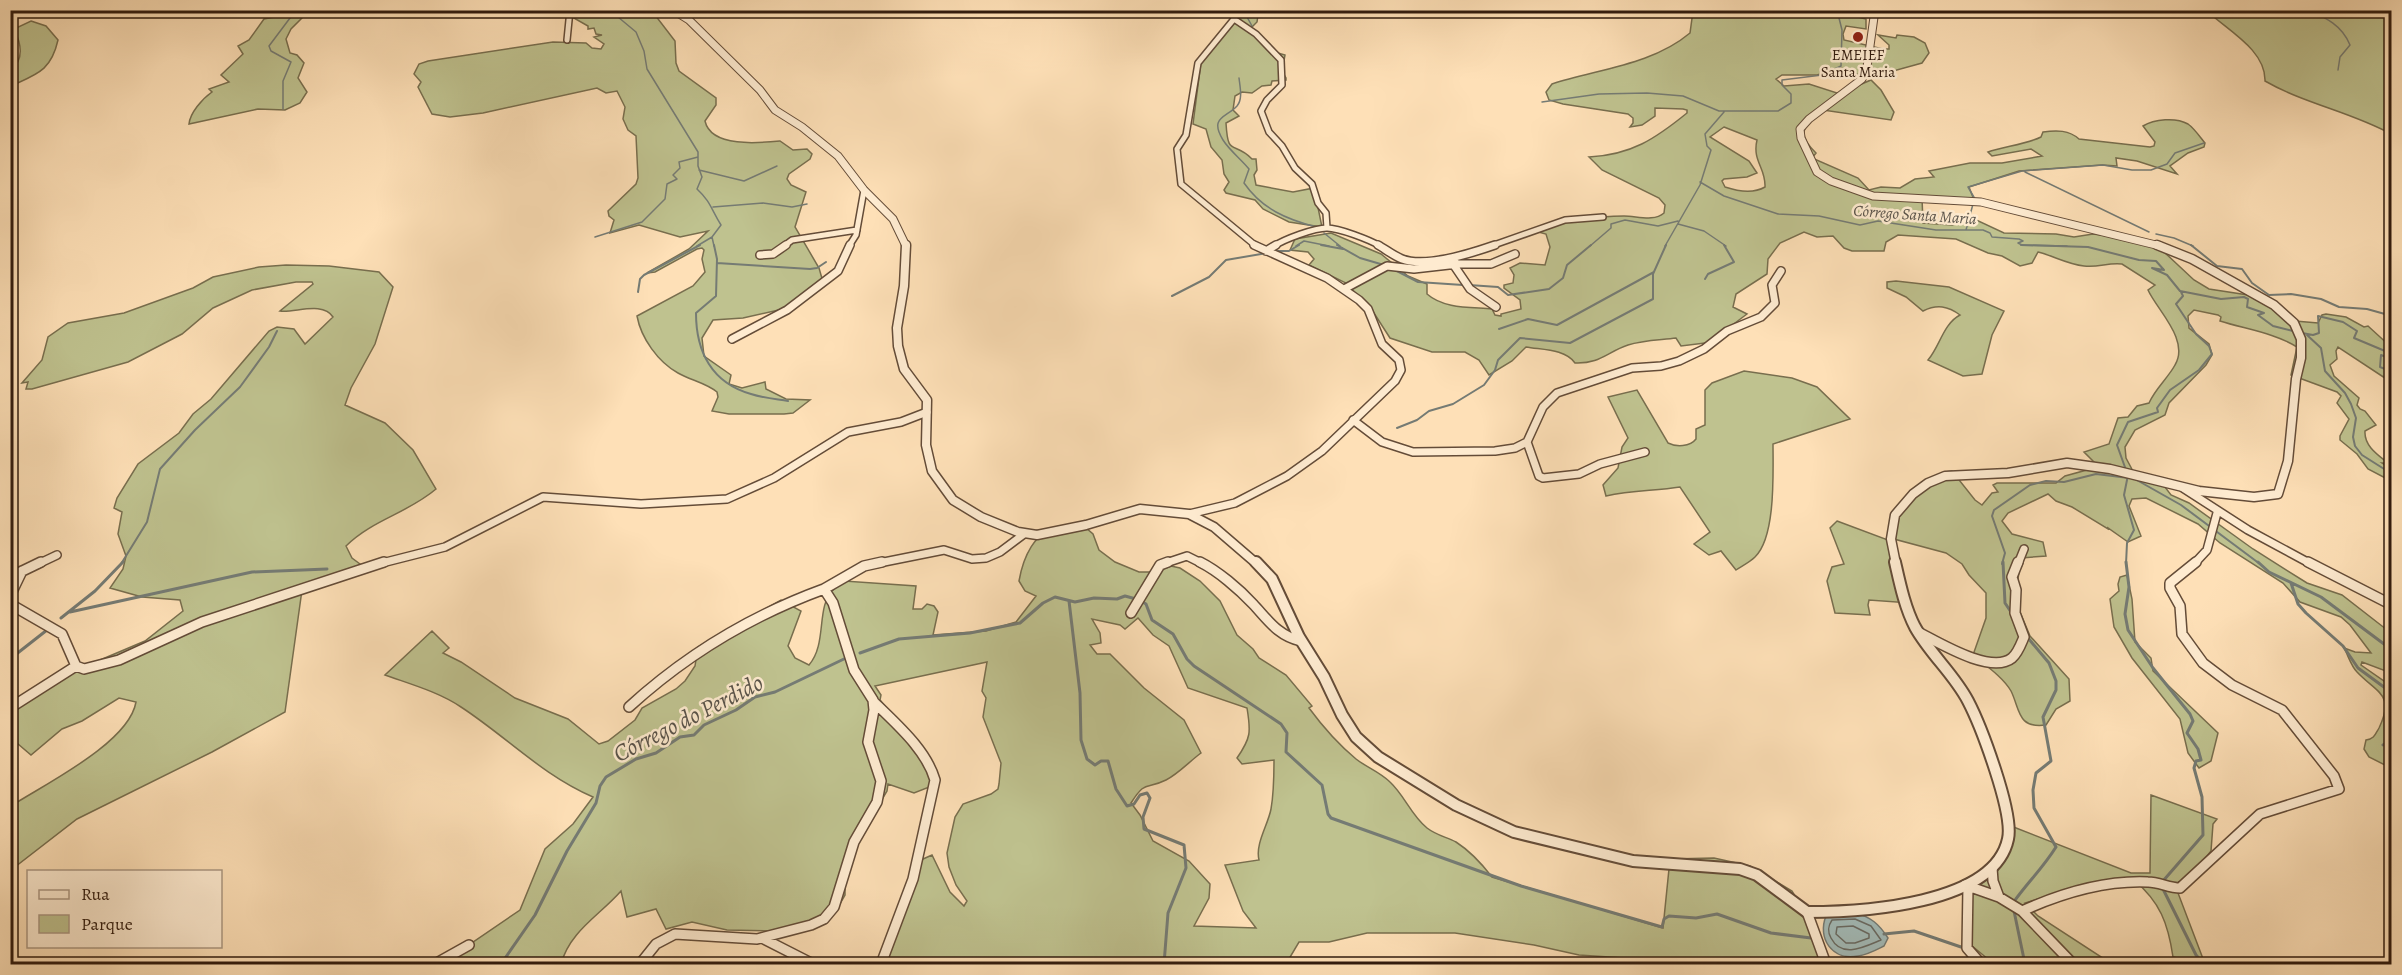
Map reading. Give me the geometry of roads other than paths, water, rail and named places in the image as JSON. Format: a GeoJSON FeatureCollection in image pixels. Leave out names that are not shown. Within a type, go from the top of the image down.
{"type":"FeatureCollection","features":[{"type":"Feature","properties":{"kind":"street"},"geometry":{"type":"LineString","coordinates":[[567,40],[570,10]]}},
{"type":"Feature","properties":{"kind":"street"},"geometry":{"type":"LineString","coordinates":[[673,10],[689,20],[718,52],[760,90],[775,110],[802,127],[838,156],[864,190],[891,216],[906,243],[904,286],[897,328],[898,346],[904,369],[927,399],[927,445],[931,465],[949,496],[969,511],[1024,534],[1044,534],[1140,510],[1153,509],[1189,514],[1215,527],[1268,574],[1301,641],[1324,677],[1350,728],[1370,751],[1467,812],[1514,832],[1633,861],[1740,869],[1757,875],[1778,888],[1807,912],[1826,964]]}},
{"type":"Feature","properties":{"kind":"street"},"geometry":{"type":"LineString","coordinates":[[1232,10],[1234,20],[1256,34],[1281,60],[1282,86],[1267,100],[1261,111],[1269,132],[1282,146],[1295,168],[1312,184],[1318,203],[1326,213],[1327,228]]}},
{"type":"Feature","properties":{"kind":"street"},"geometry":{"type":"LineString","coordinates":[[1807,912],[1839,911],[1912,902],[1941,895],[1967,886],[1992,868],[2005,852],[2008,837],[2007,812],[1968,701],[1917,631],[1905,600],[1889,543],[1892,520],[1904,503],[1922,487],[1947,475],[2009,473],[2059,463],[2082,464],[2127,473],[2183,488],[2247,496],[2278,494],[2288,461],[2296,380],[2301,358],[2298,332],[2288,316],[2274,305],[2192,259],[2153,243],[1981,202],[1878,197],[1820,175],[1807,154],[1800,129],[1809,119],[1862,79],[1875,10]]}},
{"type":"Feature","properties":{"kind":"street"},"geometry":{"type":"LineString","coordinates":[[1189,514],[1235,503],[1267,487],[1322,451],[1395,381],[1400,366],[1397,358],[1380,339],[1368,309],[1344,289],[1321,275],[1251,243],[1185,189],[1179,177],[1177,149],[1186,135],[1198,63],[1234,20]]}},
{"type":"Feature","properties":{"kind":"street"},"geometry":{"type":"LineString","coordinates":[[732,339],[787,310],[838,271],[857,230],[864,190]]}},
{"type":"Feature","properties":{"kind":"street"},"geometry":{"type":"LineString","coordinates":[[1453,264],[1481,250],[1533,230],[1565,220],[1603,217]]}},
{"type":"Feature","properties":{"kind":"street"},"geometry":{"type":"LineString","coordinates":[[1266,251],[1283,240],[1327,228],[1372,241],[1399,259],[1412,262],[1481,250]]}},
{"type":"Feature","properties":{"kind":"street"},"geometry":{"type":"LineString","coordinates":[[760,255],[773,254],[792,240],[857,230]]}},
{"type":"Feature","properties":{"kind":"street"},"geometry":{"type":"LineString","coordinates":[[1344,289],[1387,266],[1414,268],[1453,264],[1491,264],[1515,254]]}},
{"type":"Feature","properties":{"kind":"street"},"geometry":{"type":"LineString","coordinates":[[1453,264],[1470,289],[1497,307]]}},
{"type":"Feature","properties":{"kind":"street"},"geometry":{"type":"LineString","coordinates":[[1353,420],[1382,442],[1413,452],[1499,451],[1515,448],[1527,442],[1543,407],[1557,393],[1632,368],[1661,366],[1679,361],[1699,352],[1727,331],[1761,317],[1774,305],[1776,300],[1772,285],[1781,271]]}},
{"type":"Feature","properties":{"kind":"street"},"geometry":{"type":"LineString","coordinates":[[10,604],[62,634],[76,666],[84,669],[119,660],[202,622],[370,566],[445,547],[543,497],[641,504],[727,499],[774,478],[848,432],[901,422],[927,412]]}},
{"type":"Feature","properties":{"kind":"street"},"geometry":{"type":"LineString","coordinates":[[1527,442],[1539,477],[1543,478],[1579,474],[1600,464],[1645,452]]}},
{"type":"Feature","properties":{"kind":"street"},"geometry":{"type":"LineString","coordinates":[[2183,488],[2217,513],[2288,553],[2364,588],[2391,605]]}},
{"type":"Feature","properties":{"kind":"street"},"geometry":{"type":"LineString","coordinates":[[2022,910],[2049,898],[2106,884],[2152,882],[2171,888],[2180,888],[2260,814],[2339,789],[2334,776],[2283,711],[2214,673],[2203,663],[2182,634],[2180,606],[2170,588],[2170,583],[2205,554],[2213,531],[2212,522],[2217,513]]}},
{"type":"Feature","properties":{"kind":"street"},"geometry":{"type":"LineString","coordinates":[[629,707],[677,665],[713,640],[785,602],[824,589],[864,566],[939,551],[953,550],[973,559],[989,557],[1024,534]]}},
{"type":"Feature","properties":{"kind":"street"},"geometry":{"type":"LineString","coordinates":[[1917,631],[1984,662],[2001,662],[2013,658],[2024,637],[2015,611],[2016,590],[2012,577],[2024,549]]}},
{"type":"Feature","properties":{"kind":"street"},"geometry":{"type":"LineString","coordinates":[[10,577],[57,555]]}},
{"type":"Feature","properties":{"kind":"street"},"geometry":{"type":"LineString","coordinates":[[1131,614],[1160,565],[1187,556],[1205,565],[1247,599],[1276,631],[1288,638],[1301,641]]}},
{"type":"Feature","properties":{"kind":"street"},"geometry":{"type":"LineString","coordinates":[[10,596],[22,571]]}},
{"type":"Feature","properties":{"kind":"street"},"geometry":{"type":"LineString","coordinates":[[824,589],[833,603],[854,670],[873,700],[913,744],[933,771],[935,780],[914,879],[881,964]]}},
{"type":"Feature","properties":{"kind":"street"},"geometry":{"type":"LineString","coordinates":[[10,708],[76,666]]}},
{"type":"Feature","properties":{"kind":"street"},"geometry":{"type":"LineString","coordinates":[[640,964],[656,944],[675,934],[692,933],[744,939],[762,938],[811,925],[824,919],[834,907],[856,837],[878,802],[881,781],[868,742],[874,710],[873,700]]}},
{"type":"Feature","properties":{"kind":"street"},"geometry":{"type":"LineString","coordinates":[[1992,868],[1993,881],[1999,897]]}},
{"type":"Feature","properties":{"kind":"street"},"geometry":{"type":"LineString","coordinates":[[1967,886],[1999,897],[2022,910],[2073,964]]}},
{"type":"Feature","properties":{"kind":"street"},"geometry":{"type":"LineString","coordinates":[[1967,886],[1967,948],[1982,964]]}},
{"type":"Feature","properties":{"kind":"street"},"geometry":{"type":"LineString","coordinates":[[762,938],[813,964]]}},
{"type":"Feature","properties":{"kind":"street"},"geometry":{"type":"LineString","coordinates":[[435,964],[469,945]]}},
{"type":"Feature","properties":{"kind":"water"},"geometry":{"type":"Polygon","coordinates":[[[1855,913],[1874,922],[1888,938],[1884,946],[1868,953],[1849,957],[1841,955],[1829,946],[1825,940],[1824,924],[1826,916],[1855,913]]]}},
{"type":"Feature","properties":{"kind":"waterway"},"geometry":{"type":"LineString","coordinates":[[283,109],[283,81],[291,62],[271,51],[269,46],[296,10]]}},
{"type":"Feature","properties":{"kind":"waterway"},"geometry":{"type":"LineString","coordinates":[[616,10],[618,17],[636,32],[644,51],[647,69],[698,152],[698,157]]}},
{"type":"Feature","properties":{"kind":"waterway"},"geometry":{"type":"LineString","coordinates":[[1064,10],[1084,12]]}},
{"type":"Feature","properties":{"kind":"waterway"},"geometry":{"type":"LineString","coordinates":[[1250,10],[1247,17],[1252,26]]}},
{"type":"Feature","properties":{"kind":"waterway","name":"Córrego Santa Maria"},"geometry":{"type":"LineString","coordinates":[[1542,102],[1599,94],[1647,93],[1683,96],[1719,111],[1778,111],[1791,103],[1791,94],[1782,85],[1782,80],[1822,75],[1841,66],[1842,30],[1837,10]]}},
{"type":"Feature","properties":{"kind":"waterway"},"geometry":{"type":"LineString","coordinates":[[2308,10],[2333,23],[2347,38],[2350,45],[2340,57],[2338,70]]}},
{"type":"Feature","properties":{"kind":"waterway"},"geometry":{"type":"LineString","coordinates":[[1239,78],[1241,93],[1239,103],[1218,122],[1218,127],[1226,144],[1249,169],[1244,183],[1259,200],[1276,212],[1316,227]]}},
{"type":"Feature","properties":{"kind":"waterway","name":"Córrego Santa Maria"},"geometry":{"type":"LineString","coordinates":[[1701,182],[1711,150],[1707,146],[1705,134],[1724,112]]}},
{"type":"Feature","properties":{"kind":"waterway"},"geometry":{"type":"LineString","coordinates":[[1975,199],[1968,187],[2022,171],[2103,165],[2132,170],[2151,170],[2167,164],[2175,153],[2204,143]]}},
{"type":"Feature","properties":{"kind":"waterway"},"geometry":{"type":"LineString","coordinates":[[595,237],[642,222],[665,199],[667,184],[677,179],[673,175],[680,168],[679,162],[698,157]]}},
{"type":"Feature","properties":{"kind":"waterway"},"geometry":{"type":"LineString","coordinates":[[698,157],[699,170]]}},
{"type":"Feature","properties":{"kind":"waterway"},"geometry":{"type":"LineString","coordinates":[[699,170],[744,181],[777,166]]}},
{"type":"Feature","properties":{"kind":"waterway"},"geometry":{"type":"LineString","coordinates":[[699,170],[702,177],[697,189],[708,202],[721,225],[712,237]]}},
{"type":"Feature","properties":{"kind":"waterway"},"geometry":{"type":"LineString","coordinates":[[2025,172],[2149,232]]}},
{"type":"Feature","properties":{"kind":"waterway"},"geometry":{"type":"LineString","coordinates":[[1665,246],[1701,182]]}},
{"type":"Feature","properties":{"kind":"waterway","name":"Córrego Santa Maria"},"geometry":{"type":"LineString","coordinates":[[1701,182],[1724,196],[1778,214],[1819,216],[1860,225],[1878,221],[1936,230],[1966,230]]}},
{"type":"Feature","properties":{"kind":"waterway"},"geometry":{"type":"LineString","coordinates":[[713,207],[763,203],[792,207],[807,204]]}},
{"type":"Feature","properties":{"kind":"waterway"},"geometry":{"type":"LineString","coordinates":[[1966,230],[1973,204]]}},
{"type":"Feature","properties":{"kind":"waterway"},"geometry":{"type":"LineString","coordinates":[[1590,246],[1611,228],[1611,224],[1625,220],[1658,226],[1678,221]]}},
{"type":"Feature","properties":{"kind":"waterway"},"geometry":{"type":"LineString","coordinates":[[1678,224],[1704,231],[1726,246]]}},
{"type":"Feature","properties":{"kind":"waterway","name":"Córrego Santa Maria"},"geometry":{"type":"LineString","coordinates":[[1966,230],[1983,230],[1990,233],[1992,237],[2019,239],[2023,241],[2018,243],[2022,245],[2067,246]]}},
{"type":"Feature","properties":{"kind":"waterway"},"geometry":{"type":"LineString","coordinates":[[1324,233],[1340,246]]}},
{"type":"Feature","properties":{"kind":"waterway"},"geometry":{"type":"LineString","coordinates":[[2156,234],[2191,245]]}},
{"type":"Feature","properties":{"kind":"waterway"},"geometry":{"type":"LineString","coordinates":[[697,246],[712,237]]}},
{"type":"Feature","properties":{"kind":"waterway"},"geometry":{"type":"LineString","coordinates":[[712,237],[714,246]]}},
{"type":"Feature","properties":{"kind":"waterway"},"geometry":{"type":"LineString","coordinates":[[1296,246],[1304,241],[1329,246]]}},
{"type":"Feature","properties":{"kind":"waterway"},"geometry":{"type":"LineString","coordinates":[[638,292],[640,279],[644,275],[700,245]]}},
{"type":"Feature","properties":{"kind":"waterway"},"geometry":{"type":"LineString","coordinates":[[714,245],[717,259],[716,296],[696,313],[699,341],[703,353],[716,374],[737,389],[788,401]]}},
{"type":"Feature","properties":{"kind":"waterway"},"geometry":{"type":"LineString","coordinates":[[1277,251],[1289,251],[1299,245]]}},
{"type":"Feature","properties":{"kind":"waterway"},"geometry":{"type":"LineString","coordinates":[[1321,245],[1343,249]]}},
{"type":"Feature","properties":{"kind":"waterway"},"geometry":{"type":"LineString","coordinates":[[1337,245],[1360,258],[1384,265]]}},
{"type":"Feature","properties":{"kind":"waterway"},"geometry":{"type":"LineString","coordinates":[[1469,285],[1498,287],[1508,295],[1549,289],[1563,278],[1567,265],[1591,245]]}},
{"type":"Feature","properties":{"kind":"waterway"},"geometry":{"type":"LineString","coordinates":[[1654,272],[1666,245]]}},
{"type":"Feature","properties":{"kind":"waterway"},"geometry":{"type":"LineString","coordinates":[[1705,279],[1708,274],[1734,262],[1724,245]]}},
{"type":"Feature","properties":{"kind":"waterway","name":"Córrego Santa Maria"},"geometry":{"type":"LineString","coordinates":[[2021,245],[2088,247],[2139,260],[2156,261],[2164,270],[2152,268],[2167,275],[2180,291],[2221,299],[2244,297],[2248,299],[2247,307],[2264,313],[2258,315],[2273,326],[2293,331]]}},
{"type":"Feature","properties":{"kind":"waterway"},"geometry":{"type":"LineString","coordinates":[[2191,245],[2217,266],[2242,269],[2252,283],[2269,295],[2291,294],[2321,299],[2339,307],[2367,309],[2392,316]]}},
{"type":"Feature","properties":{"kind":"waterway"},"geometry":{"type":"LineString","coordinates":[[1172,296],[1209,277],[1226,260],[1267,253]]}},
{"type":"Feature","properties":{"kind":"waterway"},"geometry":{"type":"LineString","coordinates":[[717,263],[810,269],[817,268],[826,262]]}},
{"type":"Feature","properties":{"kind":"waterway"},"geometry":{"type":"LineString","coordinates":[[1393,269],[1418,282],[1463,285]]}},
{"type":"Feature","properties":{"kind":"waterway"},"geometry":{"type":"LineString","coordinates":[[1397,428],[1417,420],[1429,411],[1453,404],[1484,385],[1495,370],[1498,360],[1520,338],[1570,343],[1653,299],[1654,272]]}},
{"type":"Feature","properties":{"kind":"waterway"},"geometry":{"type":"LineString","coordinates":[[1499,329],[1528,319],[1557,325],[1654,272]]}},
{"type":"Feature","properties":{"kind":"waterway"},"geometry":{"type":"LineString","coordinates":[[2126,470],[2117,445],[2128,422],[2158,412],[2157,408],[2170,390],[2199,370],[2212,354],[2209,346],[2196,334],[2176,304],[2183,296],[2181,292]]}},
{"type":"Feature","properties":{"kind":"waterway","name":"Córrego Santa Maria"},"geometry":{"type":"LineString","coordinates":[[2302,333],[2313,335],[2319,333],[2318,316],[2343,322],[2357,331],[2354,338],[2385,351],[2391,359],[2381,355],[2380,367],[2385,369],[2392,366]]}},
{"type":"Feature","properties":{"kind":"waterway"},"geometry":{"type":"LineString","coordinates":[[121,564],[147,522],[160,469],[195,430],[240,387],[269,347],[277,331]]}},
{"type":"Feature","properties":{"kind":"waterway"},"geometry":{"type":"LineString","coordinates":[[2307,335],[2321,348],[2325,371],[2345,393],[2351,404],[2356,418],[2353,437],[2355,446],[2362,455],[2392,474]]}},
{"type":"Feature","properties":{"kind":"waterway"},"geometry":{"type":"LineString","coordinates":[[2002,564],[2005,553],[1992,516],[1994,510],[2030,485],[2046,481],[2064,482],[2096,474],[2127,478]]}},
{"type":"Feature","properties":{"kind":"waterway"},"geometry":{"type":"LineString","coordinates":[[2126,563],[2127,543],[2134,530],[2124,495],[2127,478]]}},
{"type":"Feature","properties":{"kind":"waterway"},"geometry":{"type":"LineString","coordinates":[[2135,479],[2181,505],[2260,564]]}},
{"type":"Feature","properties":{"kind":"waterway"},"geometry":{"type":"LineString","coordinates":[[61,618],[95,591],[123,562]]}},
{"type":"Feature","properties":{"kind":"waterway"},"geometry":{"type":"LineString","coordinates":[[2003,562],[2005,603],[2011,612]]}},
{"type":"Feature","properties":{"kind":"waterway"},"geometry":{"type":"LineString","coordinates":[[2258,562],[2269,572],[2321,597],[2392,650]]}},
{"type":"Feature","properties":{"kind":"waterway"},"geometry":{"type":"LineString","coordinates":[[2126,563],[2129,587],[2125,614],[2128,630],[2153,668],[2190,714],[2193,721],[2187,733],[2198,749],[2201,760],[2196,761],[2194,768],[2202,797],[2203,835],[2163,881]]}},
{"type":"Feature","properties":{"kind":"waterway"},"geometry":{"type":"LineString","coordinates":[[70,612],[252,572],[327,569]]}},
{"type":"Feature","properties":{"kind":"waterway"},"geometry":{"type":"LineString","coordinates":[[2291,583],[2298,604],[2306,613],[2343,646],[2358,668],[2392,693]]}},
{"type":"Feature","properties":{"kind":"waterway","name":"Córrego do Perdido"},"geometry":{"type":"LineString","coordinates":[[860,653],[899,639],[970,633],[1020,623],[1043,603],[1055,597],[1075,602],[1094,598],[1117,599],[1125,596],[1136,599]]}},
{"type":"Feature","properties":{"kind":"waterway","name":"Córrego do Perdido"},"geometry":{"type":"LineString","coordinates":[[1069,601],[1080,693],[1081,740],[1087,759],[1095,765],[1101,761],[1108,761],[1116,789],[1127,806],[1134,804],[1140,795],[1147,793],[1150,798],[1143,817],[1144,829],[1184,845],[1186,868],[1168,913],[1164,964]]}},
{"type":"Feature","properties":{"kind":"waterway"},"geometry":{"type":"LineString","coordinates":[[1141,601],[1146,604],[1152,620],[1173,634],[1187,659],[1194,666],[1281,724],[1287,733],[1286,752],[1322,785],[1328,814],[1331,818],[1521,886],[1662,927],[1664,919],[1669,916],[1696,918],[1717,914],[1771,933],[1811,938]]}},
{"type":"Feature","properties":{"kind":"waterway"},"geometry":{"type":"LineString","coordinates":[[10,659],[47,630]]}},
{"type":"Feature","properties":{"kind":"waterway"},"geometry":{"type":"LineString","coordinates":[[2013,903],[2056,847],[2034,808],[2033,790],[2036,773],[2051,761],[2043,717],[2056,690],[2056,681],[2049,663],[2028,638]]}},
{"type":"Feature","properties":{"kind":"waterway","name":"Córrego do Perdido"},"geometry":{"type":"LineString","coordinates":[[501,964],[535,915],[567,851],[596,803],[600,786],[606,777],[636,759],[656,753],[680,737],[694,735],[704,725],[736,710],[755,697],[775,692],[846,658]]}},
{"type":"Feature","properties":{"kind":"waterway"},"geometry":{"type":"LineString","coordinates":[[2383,745],[2392,739]]}},
{"type":"Feature","properties":{"kind":"waterway"},"geometry":{"type":"LineString","coordinates":[[2163,889],[2196,955],[2204,964]]}},
{"type":"Feature","properties":{"kind":"waterway"},"geometry":{"type":"LineString","coordinates":[[2014,911],[2025,964]]}},
{"type":"Feature","properties":{"kind":"waterway"},"geometry":{"type":"LineString","coordinates":[[1884,934],[1914,931],[1961,947]]}},
{"type":"Feature","properties":{"kind":"place","name":"EMEIEF Santa Maria"},"geometry":{"type":"Point","coordinates":[1858,37]}}]}
